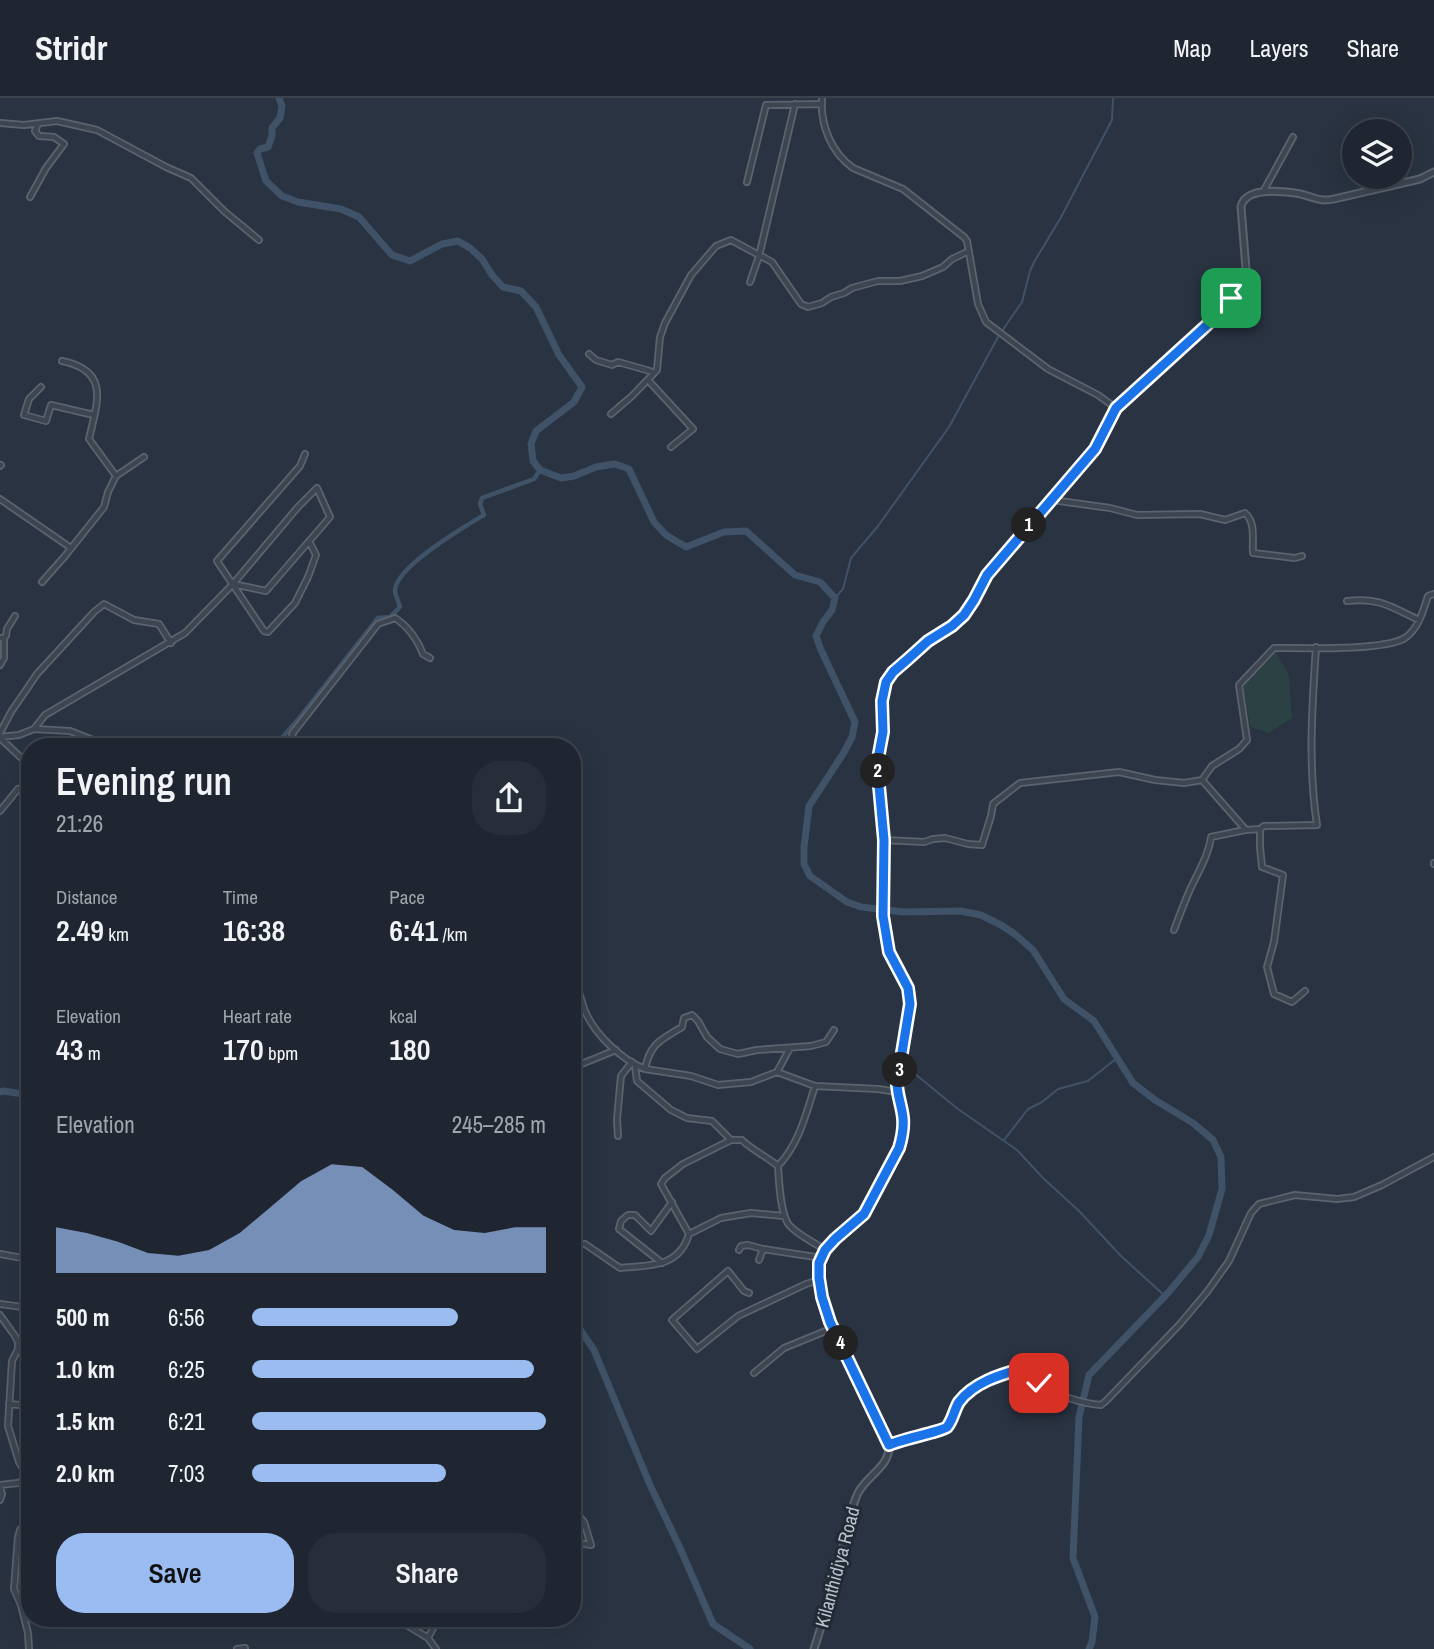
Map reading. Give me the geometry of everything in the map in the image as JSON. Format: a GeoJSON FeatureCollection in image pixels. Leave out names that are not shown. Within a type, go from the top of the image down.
{"type":"FeatureCollection","features":[{"type":"Feature","properties":{"kind":"street"},"geometry":{"type":"LineString","coordinates":[[747,182],[766,105],[822,101],[823,120],[831,143],[847,163],[903,189],[967,241],[978,304],[986,322],[1048,369],[1098,395],[1116,408]]}},
{"type":"Feature","properties":{"kind":"street"},"geometry":{"type":"LineString","coordinates":[[750,282],[759,256],[795,104]]}},
{"type":"Feature","properties":{"kind":"street"},"geometry":{"type":"LineString","coordinates":[[0,123],[24,125],[57,121],[97,130],[191,178],[258,240]]}},
{"type":"Feature","properties":{"kind":"street"},"geometry":{"type":"LineString","coordinates":[[30,198],[46,168],[64,144],[54,137],[39,136],[35,131],[38,124]]}},
{"type":"Feature","properties":{"kind":"street"},"geometry":{"type":"LineString","coordinates":[[1262,192],[1293,137]]}},
{"type":"Feature","properties":{"kind":"street"},"geometry":{"type":"LineString","coordinates":[[1434,172],[1420,179],[1334,200],[1322,200],[1296,193],[1262,192],[1250,194],[1242,201],[1246,269],[1231,298],[1207,325],[1116,408],[1095,449],[987,575],[964,615],[928,641],[893,672],[886,682],[882,701],[883,732],[877,764],[884,840],[883,916],[889,952],[908,988],[910,1004],[897,1092],[903,1118],[902,1137],[899,1148],[864,1214],[825,1250],[819,1263],[822,1297],[833,1328],[889,1445],[914,1436],[944,1430],[959,1402],[970,1392],[985,1381],[1027,1367],[1044,1387],[1076,1401],[1101,1405],[1180,1324],[1207,1292],[1229,1261],[1251,1213],[1259,1204],[1295,1195],[1354,1197],[1434,1157]]}},
{"type":"Feature","properties":{"kind":"street"},"geometry":{"type":"LineString","coordinates":[[611,414],[657,370],[660,337],[665,323],[691,275],[716,246],[731,240],[772,262],[801,304],[808,307],[852,288],[878,281],[900,281],[922,276],[969,251]]}},
{"type":"Feature","properties":{"kind":"street"},"geometry":{"type":"LineString","coordinates":[[589,354],[596,360],[612,365],[618,362],[654,373]]}},
{"type":"Feature","properties":{"kind":"street"},"geometry":{"type":"LineString","coordinates":[[62,361],[78,364],[93,378],[99,396],[89,439],[116,476]]}},
{"type":"Feature","properties":{"kind":"street"},"geometry":{"type":"LineString","coordinates":[[648,380],[693,429],[671,447]]}},
{"type":"Feature","properties":{"kind":"street"},"geometry":{"type":"LineString","coordinates":[[41,387],[29,399],[24,415],[46,421],[51,405],[94,415]]}},
{"type":"Feature","properties":{"kind":"street"},"geometry":{"type":"LineString","coordinates":[[305,454],[300,466],[217,561],[264,631],[268,632],[295,603],[316,555],[309,541]]}},
{"type":"Feature","properties":{"kind":"street"},"geometry":{"type":"LineString","coordinates":[[42,582],[104,507],[116,476],[144,457]]}},
{"type":"Feature","properties":{"kind":"street"},"geometry":{"type":"LineString","coordinates":[[34,729],[45,715],[185,634],[317,488],[330,517],[266,591],[233,584]]}},
{"type":"Feature","properties":{"kind":"street"},"geometry":{"type":"LineString","coordinates":[[0,499],[71,548]]}},
{"type":"Feature","properties":{"kind":"street"},"geometry":{"type":"LineString","coordinates":[[1051,499],[1137,515],[1200,514],[1225,520],[1244,513],[1250,517],[1252,524],[1253,553],[1295,558],[1302,556]]}},
{"type":"Feature","properties":{"kind":"street"},"geometry":{"type":"LineString","coordinates":[[884,840],[924,842],[945,838],[982,845],[992,816],[993,804],[1020,783],[1119,772],[1184,783],[1202,780],[1212,766],[1239,749],[1247,740],[1239,685],[1274,648],[1382,645],[1404,638],[1418,624],[1428,596],[1434,594]]}},
{"type":"Feature","properties":{"kind":"street"},"geometry":{"type":"LineString","coordinates":[[1347,601],[1378,601],[1419,620]]}},
{"type":"Feature","properties":{"kind":"street"},"geometry":{"type":"LineString","coordinates":[[0,736],[11,712],[37,674],[104,604],[134,620],[159,624],[171,643]]}},
{"type":"Feature","properties":{"kind":"street"},"geometry":{"type":"LineString","coordinates":[[0,665],[4,658],[2,638],[6,636],[15,616]]}},
{"type":"Feature","properties":{"kind":"street"},"geometry":{"type":"LineString","coordinates":[[293,738],[292,734],[378,624],[395,618],[407,626],[423,654],[430,658]]}},
{"type":"Feature","properties":{"kind":"street"},"geometry":{"type":"LineString","coordinates":[[1174,930],[1211,837],[1260,829],[1264,826],[1317,825],[1311,739],[1316,648]]}},
{"type":"Feature","properties":{"kind":"street"},"geometry":{"type":"LineString","coordinates":[[0,736],[19,735],[34,729],[70,731],[88,738]]}},
{"type":"Feature","properties":{"kind":"street"},"geometry":{"type":"LineString","coordinates":[[0,736],[21,757]]}},
{"type":"Feature","properties":{"kind":"street"},"geometry":{"type":"LineString","coordinates":[[1202,780],[1246,830]]}},
{"type":"Feature","properties":{"kind":"street"},"geometry":{"type":"LineString","coordinates":[[0,811],[21,788]]}},
{"type":"Feature","properties":{"kind":"street"},"geometry":{"type":"LineString","coordinates":[[1260,829],[1262,867],[1283,875],[1268,967],[1274,994],[1292,1002],[1305,991]]}},
{"type":"Feature","properties":{"kind":"street"},"geometry":{"type":"LineString","coordinates":[[581,998],[585,1012],[600,1036],[633,1064],[645,1069],[691,1076],[718,1085],[751,1082],[777,1073],[815,1086],[897,1092]]}},
{"type":"Feature","properties":{"kind":"street"},"geometry":{"type":"LineString","coordinates":[[581,1010],[585,1012]]}},
{"type":"Feature","properties":{"kind":"street"},"geometry":{"type":"LineString","coordinates":[[645,1069],[653,1047],[682,1027],[684,1018],[692,1015],[707,1037],[720,1049],[738,1054],[811,1046],[826,1042],[834,1030]]}},
{"type":"Feature","properties":{"kind":"street"},"geometry":{"type":"LineString","coordinates":[[777,1073],[790,1048]]}},
{"type":"Feature","properties":{"kind":"street"},"geometry":{"type":"LineString","coordinates":[[581,1064],[616,1050]]}},
{"type":"Feature","properties":{"kind":"street"},"geometry":{"type":"LineString","coordinates":[[618,1136],[621,1076],[633,1064]]}},
{"type":"Feature","properties":{"kind":"street"},"geometry":{"type":"LineString","coordinates":[[633,1064],[637,1082],[671,1110],[687,1118],[712,1121],[731,1140]]}},
{"type":"Feature","properties":{"kind":"street"},"geometry":{"type":"LineString","coordinates":[[778,1166],[787,1156],[803,1125],[815,1086]]}},
{"type":"Feature","properties":{"kind":"street"},"geometry":{"type":"LineString","coordinates":[[584,1244],[620,1268],[669,1262],[686,1245],[689,1234],[662,1184],[665,1178],[683,1164],[731,1140],[742,1140],[778,1166],[785,1216],[789,1224],[825,1250]]}},
{"type":"Feature","properties":{"kind":"street"},"geometry":{"type":"LineString","coordinates":[[662,1263],[619,1229],[621,1221],[628,1215],[635,1215],[651,1231],[672,1202]]}},
{"type":"Feature","properties":{"kind":"street"},"geometry":{"type":"LineString","coordinates":[[689,1234],[721,1218],[751,1213],[785,1216]]}},
{"type":"Feature","properties":{"kind":"street"},"geometry":{"type":"LineString","coordinates":[[739,1250],[741,1246],[748,1245],[764,1250],[822,1258]]}},
{"type":"Feature","properties":{"kind":"street"},"geometry":{"type":"LineString","coordinates":[[759,1260],[764,1250]]}},
{"type":"Feature","properties":{"kind":"street"},"geometry":{"type":"LineString","coordinates":[[0,1254],[21,1258]]}},
{"type":"Feature","properties":{"kind":"street"},"geometry":{"type":"LineString","coordinates":[[748,1293],[728,1271],[672,1320],[697,1349],[738,1316],[819,1280]]}},
{"type":"Feature","properties":{"kind":"street"},"geometry":{"type":"LineString","coordinates":[[0,1304],[21,1307]]}},
{"type":"Feature","properties":{"kind":"street"},"geometry":{"type":"LineString","coordinates":[[0,1315],[18,1342],[18,1349],[12,1361],[8,1426],[21,1465]]}},
{"type":"Feature","properties":{"kind":"street"},"geometry":{"type":"LineString","coordinates":[[754,1373],[784,1348],[833,1328]]}},
{"type":"Feature","properties":{"kind":"street"},"geometry":{"type":"LineString","coordinates":[[9,1404],[21,1405]]}},
{"type":"Feature","properties":{"kind":"street","name":"Kilanthidiya Road"},"geometry":{"type":"LineString","coordinates":[[814,1649],[853,1504],[863,1485],[888,1459],[889,1445]]}},
{"type":"Feature","properties":{"kind":"street"},"geometry":{"type":"LineString","coordinates":[[0,1500],[0,1486],[21,1482]]}},
{"type":"Feature","properties":{"kind":"street"},"geometry":{"type":"LineString","coordinates":[[581,1518],[591,1545],[581,1543]]}},
{"type":"Feature","properties":{"kind":"street"},"geometry":{"type":"LineString","coordinates":[[21,1529],[14,1589],[21,1605]]}},
{"type":"Feature","properties":{"kind":"street"},"geometry":{"type":"LineString","coordinates":[[26,1627],[29,1649]]}},
{"type":"Feature","properties":{"kind":"street"},"geometry":{"type":"LineString","coordinates":[[410,1627],[428,1638],[436,1649]]}},
{"type":"Feature","properties":{"kind":"street"},"geometry":{"type":"LineString","coordinates":[[428,1638],[434,1627]]}},
{"type":"Feature","properties":{"kind":"street"},"geometry":{"type":"LineString","coordinates":[[237,1649],[244,1648]]}},
{"type":"Feature","properties":{"kind":"green space"},"geometry":{"type":"Polygon","coordinates":[[[1276,652],[1289,675],[1292,718],[1269,733],[1250,727],[1243,686],[1276,652]]]}},
{"type":"Feature","properties":{"kind":"waterway"},"geometry":{"type":"LineString","coordinates":[[279,98],[282,106],[280,118],[272,128],[268,147],[257,153],[266,181],[282,196],[298,202],[341,209],[359,217],[392,255],[410,261],[442,244],[458,241],[482,259],[503,287],[521,291],[536,307],[559,355],[582,387],[574,402],[536,431],[531,444],[533,461],[540,470],[561,478],[615,464],[629,469],[654,522],[666,535],[686,547],[724,532],[746,531],[795,575],[820,582],[835,598],[832,610],[816,636],[855,722],[852,737],[843,754],[809,806],[804,864],[810,876],[847,902],[861,907],[904,912],[960,911],[981,915],[1001,925],[1033,950],[1064,999],[1094,1021],[1133,1083],[1193,1123],[1213,1140],[1221,1157],[1222,1189],[1209,1235],[1198,1257],[1167,1294],[1089,1375],[1079,1417],[1073,1558],[1095,1617],[1089,1649]]}},
{"type":"Feature","properties":{"kind":"waterway"},"geometry":{"type":"LineString","coordinates":[[1002,331],[1022,302],[1034,262],[1112,120],[1113,98]]}},
{"type":"Feature","properties":{"kind":"waterway"},"geometry":{"type":"LineString","coordinates":[[835,598],[843,589],[851,558],[878,526],[949,427],[998,337]]}},
{"type":"Feature","properties":{"kind":"waterway"},"geometry":{"type":"LineString","coordinates":[[282,738],[378,618],[390,617],[400,607],[395,591],[398,581],[406,571],[432,548],[484,515],[480,504],[482,498],[534,479],[540,470]]}},
{"type":"Feature","properties":{"kind":"waterway"},"geometry":{"type":"LineString","coordinates":[[1004,1140],[1028,1109],[1058,1089],[1088,1081],[1117,1058]]}},
{"type":"Feature","properties":{"kind":"waterway"},"geometry":{"type":"LineString","coordinates":[[904,1065],[958,1109],[1017,1150],[1121,1256],[1165,1296]]}},
{"type":"Feature","properties":{"kind":"waterway"},"geometry":{"type":"LineString","coordinates":[[0,1092],[21,1094]]}},
{"type":"Feature","properties":{"kind":"waterway"},"geometry":{"type":"LineString","coordinates":[[581,1331],[594,1350],[650,1485],[713,1624],[750,1649]]}},
{"type":"Feature","properties":{"kind":"route"},"geometry":{"type":"LineString","coordinates":[[1039,1383],[1027,1367],[985,1381],[964,1397],[944,1430],[924,1433],[889,1445],[830,1322],[822,1297],[819,1263],[825,1250],[864,1214],[899,1148],[902,1137],[903,1118],[897,1083],[910,1004],[908,988],[889,952],[883,916],[884,840],[877,764],[883,732],[883,691],[893,672],[928,641],[964,615],[987,575],[1095,449],[1116,408],[1207,325],[1231,298]]}}]}
